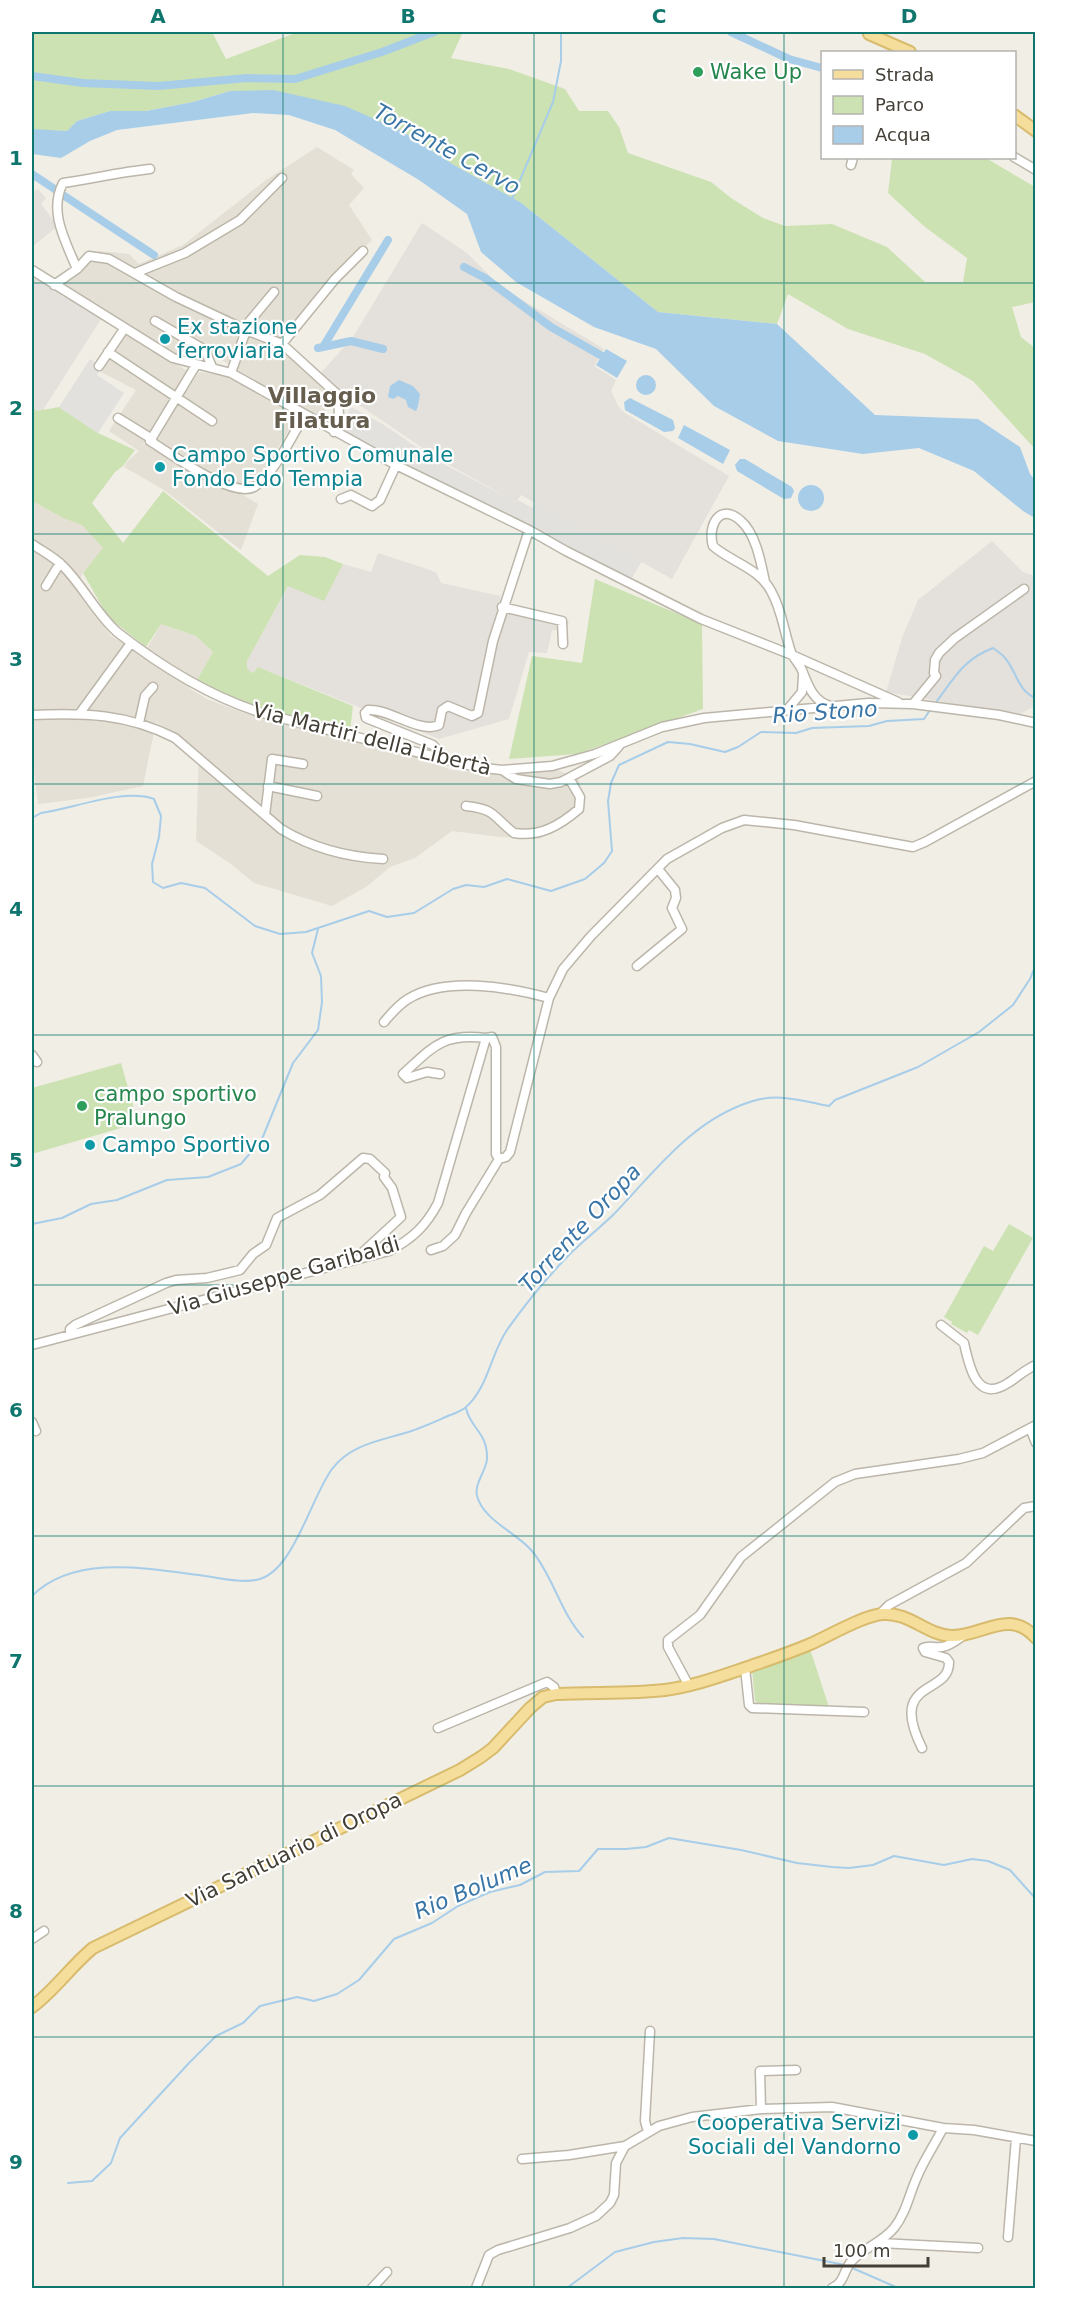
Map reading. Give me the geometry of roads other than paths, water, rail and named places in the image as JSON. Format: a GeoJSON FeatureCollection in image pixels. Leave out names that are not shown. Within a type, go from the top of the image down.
{"type":"FeatureCollection","features":[{"type":"Feature","properties":{"kind":"main road"},"geometry":{"type":"LineString","coordinates":[[867,32],[908,51]]}},
{"type":"Feature","properties":{"kind":"main road"},"geometry":{"type":"LineString","coordinates":[[1016,117],[1035,131]]}},
{"type":"Feature","properties":{"kind":"main road"},"geometry":{"type":"LineString","coordinates":[[881,1614],[905,1617],[949,1636],[964,1635],[1001,1624],[1018,1625],[1029,1630],[1035,1638]]}},
{"type":"Feature","properties":{"kind":"main road","name":"Via Santuario di Oropa"},"geometry":{"type":"LineString","coordinates":[[32,2007],[42,2000],[75,1963],[93,1948],[460,1770],[493,1748],[543,1697],[556,1694],[663,1690],[689,1686],[807,1646],[881,1614]]}},
{"type":"Feature","properties":{"kind":"street"},"geometry":{"type":"LineString","coordinates":[[1016,158],[1035,170]]}},
{"type":"Feature","properties":{"kind":"street"},"geometry":{"type":"LineString","coordinates":[[76,269],[60,227],[57,210],[59,191],[63,183],[85,181],[114,172],[150,169]]}},
{"type":"Feature","properties":{"kind":"street"},"geometry":{"type":"LineString","coordinates":[[135,273],[185,253],[240,220],[282,178]]}},
{"type":"Feature","properties":{"kind":"street"},"geometry":{"type":"LineString","coordinates":[[282,344],[335,279],[363,251]]}},
{"type":"Feature","properties":{"kind":"street"},"geometry":{"type":"LineString","coordinates":[[54,285],[89,256],[109,259],[176,297],[282,344],[338,395],[339,416],[334,432]]}},
{"type":"Feature","properties":{"kind":"street"},"geometry":{"type":"LineString","coordinates":[[32,270],[110,321],[173,358],[231,373],[396,465],[529,530],[701,619],[792,655],[901,704]]}},
{"type":"Feature","properties":{"kind":"street"},"geometry":{"type":"LineString","coordinates":[[231,373],[246,330],[258,310],[274,292]]}},
{"type":"Feature","properties":{"kind":"street"},"geometry":{"type":"LineString","coordinates":[[155,321],[205,350],[212,368]]}},
{"type":"Feature","properties":{"kind":"street"},"geometry":{"type":"LineString","coordinates":[[99,366],[124,329]]}},
{"type":"Feature","properties":{"kind":"street"},"geometry":{"type":"LineString","coordinates":[[108,352],[212,420]]}},
{"type":"Feature","properties":{"kind":"street"},"geometry":{"type":"LineString","coordinates":[[196,365],[150,441],[217,481],[244,490],[253,487],[266,476],[305,415]]}},
{"type":"Feature","properties":{"kind":"street"},"geometry":{"type":"LineString","coordinates":[[118,418],[152,439]]}},
{"type":"Feature","properties":{"kind":"street"},"geometry":{"type":"LineString","coordinates":[[341,498],[351,495],[372,506],[380,500],[396,465]]}},
{"type":"Feature","properties":{"kind":"street"},"geometry":{"type":"LineString","coordinates":[[765,582],[756,548],[742,521],[729,514],[721,515],[714,520],[711,528],[713,546],[754,572],[772,591],[783,619],[792,655],[803,675],[807,709]]}},
{"type":"Feature","properties":{"kind":"street"},"geometry":{"type":"LineString","coordinates":[[446,760],[433,745],[366,718],[365,713],[376,709],[415,724],[434,727],[438,724],[442,710],[448,706],[472,716],[478,713],[502,607],[529,530]]}},
{"type":"Feature","properties":{"kind":"street","name":"Via Martiri della Libertà"},"geometry":{"type":"LineString","coordinates":[[32,544],[60,563],[92,601],[104,620],[131,643],[210,694],[242,708],[446,760],[502,770],[552,766],[595,754],[663,727],[787,710],[868,703],[913,704],[999,715],[1035,723]]}},
{"type":"Feature","properties":{"kind":"street"},"geometry":{"type":"LineString","coordinates":[[46,586],[60,563]]}},
{"type":"Feature","properties":{"kind":"street"},"geometry":{"type":"LineString","coordinates":[[913,704],[936,676],[934,673],[935,660],[939,653],[1024,589]]}},
{"type":"Feature","properties":{"kind":"street"},"geometry":{"type":"LineString","coordinates":[[502,607],[562,621],[563,644]]}},
{"type":"Feature","properties":{"kind":"street"},"geometry":{"type":"LineString","coordinates":[[80,713],[131,643]]}},
{"type":"Feature","properties":{"kind":"street"},"geometry":{"type":"LineString","coordinates":[[139,723],[145,696],[153,687]]}},
{"type":"Feature","properties":{"kind":"street"},"geometry":{"type":"LineString","coordinates":[[806,692],[834,707]]}},
{"type":"Feature","properties":{"kind":"street"},"geometry":{"type":"LineString","coordinates":[[787,710],[806,692]]}},
{"type":"Feature","properties":{"kind":"street"},"geometry":{"type":"LineString","coordinates":[[32,715],[80,713],[139,723],[175,738],[281,829],[299,841],[320,849],[383,859]]}},
{"type":"Feature","properties":{"kind":"street"},"geometry":{"type":"LineString","coordinates":[[502,770],[516,779],[550,784],[561,782],[610,756],[622,743]]}},
{"type":"Feature","properties":{"kind":"street"},"geometry":{"type":"LineString","coordinates":[[265,814],[272,759],[303,764]]}},
{"type":"Feature","properties":{"kind":"street"},"geometry":{"type":"LineString","coordinates":[[466,806],[484,808],[494,813],[514,833],[539,834],[549,830],[579,809],[579,797],[569,777]]}},
{"type":"Feature","properties":{"kind":"street"},"geometry":{"type":"LineString","coordinates":[[431,1250],[444,1246],[455,1235],[499,1160],[510,1152],[549,998],[572,957],[658,869],[678,852],[722,828],[744,820],[794,825],[913,847],[1035,781]]}},
{"type":"Feature","properties":{"kind":"street"},"geometry":{"type":"LineString","coordinates":[[268,786],[317,796]]}},
{"type":"Feature","properties":{"kind":"street"},"geometry":{"type":"LineString","coordinates":[[637,966],[682,929],[672,908],[676,898],[675,890],[658,869]]}},
{"type":"Feature","properties":{"kind":"street"},"geometry":{"type":"LineString","coordinates":[[384,1022],[410,998],[426,992],[458,986],[478,986],[549,998]]}},
{"type":"Feature","properties":{"kind":"street"},"geometry":{"type":"LineString","coordinates":[[440,1074],[427,1072],[407,1078],[403,1074],[439,1043],[456,1037],[492,1037],[496,1047],[496,1155],[499,1160]]}},
{"type":"Feature","properties":{"kind":"street","name":"Via Giuseppe Garibaldi"},"geometry":{"type":"LineString","coordinates":[[32,1345],[389,1251],[408,1241],[430,1218],[438,1203],[486,1038]]}},
{"type":"Feature","properties":{"kind":"street"},"geometry":{"type":"LineString","coordinates":[[70,1334],[70,1329],[75,1325],[166,1283],[207,1278],[240,1269],[253,1254],[267,1245],[277,1218],[320,1195],[363,1158],[370,1159],[385,1173],[384,1177],[392,1188],[401,1217],[363,1252],[361,1258]]}},
{"type":"Feature","properties":{"kind":"street"},"geometry":{"type":"LineString","coordinates":[[941,1325],[964,1343],[970,1371],[978,1383],[987,1388],[996,1389],[1008,1384],[1024,1370],[1035,1365]]}},
{"type":"Feature","properties":{"kind":"street"},"geometry":{"type":"LineString","coordinates":[[32,1422],[36,1431]]}},
{"type":"Feature","properties":{"kind":"street"},"geometry":{"type":"LineString","coordinates":[[689,1686],[668,1647],[668,1640],[699,1615],[741,1557],[835,1482],[855,1474],[959,1459],[983,1453],[1033,1426],[1035,1443]]}},
{"type":"Feature","properties":{"kind":"street","name":"Via Santuario di Oropa"},"geometry":{"type":"LineString","coordinates":[[881,1614],[889,1605],[966,1563],[1024,1508],[1035,1506]]}},
{"type":"Feature","properties":{"kind":"street"},"geometry":{"type":"LineString","coordinates":[[922,1748],[910,1719],[912,1707],[922,1689],[941,1679],[949,1668],[946,1658],[925,1652],[922,1648],[948,1646],[964,1635]]}},
{"type":"Feature","properties":{"kind":"street"},"geometry":{"type":"LineString","coordinates":[[745,1668],[749,1704],[752,1708],[864,1712]]}},
{"type":"Feature","properties":{"kind":"street","name":"Via Santuario di Oropa"},"geometry":{"type":"LineString","coordinates":[[438,1728],[547,1682],[554,1687],[556,1694]]}},
{"type":"Feature","properties":{"kind":"street"},"geometry":{"type":"LineString","coordinates":[[32,1939],[44,1931]]}},
{"type":"Feature","properties":{"kind":"street"},"geometry":{"type":"LineString","coordinates":[[648,2132],[645,2121],[650,2031]]}},
{"type":"Feature","properties":{"kind":"street"},"geometry":{"type":"LineString","coordinates":[[761,2109],[760,2071],[796,2070]]}},
{"type":"Feature","properties":{"kind":"street"},"geometry":{"type":"LineString","coordinates":[[476,2289],[489,2255],[498,2250],[585,2223],[606,2207],[614,2194],[618,2155],[625,2146],[659,2126],[692,2117],[761,2109],[843,2108],[944,2128],[1035,2141]]}},
{"type":"Feature","properties":{"kind":"street"},"geometry":{"type":"LineString","coordinates":[[832,2289],[844,2276],[851,2262],[880,2242],[904,2214],[916,2177],[944,2128]]}},
{"type":"Feature","properties":{"kind":"street"},"geometry":{"type":"LineString","coordinates":[[1008,2237],[1016,2138]]}},
{"type":"Feature","properties":{"kind":"street"},"geometry":{"type":"LineString","coordinates":[[522,2158],[569,2155],[625,2146]]}},
{"type":"Feature","properties":{"kind":"street"},"geometry":{"type":"LineString","coordinates":[[880,2242],[978,2248]]}},
{"type":"Feature","properties":{"kind":"street"},"geometry":{"type":"LineString","coordinates":[[372,2289],[387,2272]]}},
{"type":"Feature","properties":{"kind":"street"},"geometry":{"type":"LineString","coordinates":[[844,2276],[849,2289]]}},
{"type":"Feature","properties":{"kind":"water"},"geometry":{"type":"Polygon","coordinates":[[[273,90],[345,106],[402,131],[454,165],[520,202],[658,312],[777,324],[875,415],[978,419],[1020,447],[1030,474],[1035,480],[1035,518],[974,471],[919,448],[863,454],[778,441],[714,406],[656,349],[594,327],[516,282],[481,252],[467,214],[419,180],[335,130],[289,115],[253,113],[117,130],[90,141],[61,158],[32,154],[32,129],[67,131],[77,121],[110,111],[146,111],[193,102],[230,91],[273,90]]]}},
{"type":"Feature","properties":{"kind":"water"},"geometry":{"type":"Polygon","coordinates":[[[606,349],[627,361],[617,378],[596,365],[606,349]]]}},
{"type":"Feature","properties":{"kind":"water"},"geometry":{"type":"Polygon","coordinates":[[[646,375],[653,378],[656,385],[653,392],[646,395],[639,392],[636,385],[639,378],[646,375]]]}},
{"type":"Feature","properties":{"kind":"water"},"geometry":{"type":"Polygon","coordinates":[[[399,380],[413,386],[420,394],[416,411],[408,407],[406,400],[398,396],[393,399],[388,397],[390,386],[399,380]]]}},
{"type":"Feature","properties":{"kind":"water"},"geometry":{"type":"Polygon","coordinates":[[[630,398],[673,420],[675,428],[673,431],[664,432],[625,410],[624,402],[630,398]]]}},
{"type":"Feature","properties":{"kind":"water"},"geometry":{"type":"Polygon","coordinates":[[[684,425],[730,450],[723,464],[678,438],[684,425]]]}},
{"type":"Feature","properties":{"kind":"water"},"geometry":{"type":"Polygon","coordinates":[[[740,459],[745,459],[792,487],[794,491],[791,498],[784,499],[737,471],[735,465],[740,459]]]}},
{"type":"Feature","properties":{"kind":"water"},"geometry":{"type":"Polygon","coordinates":[[[811,485],[820,489],[824,498],[820,507],[811,511],[802,507],[798,498],[802,489],[811,485]]]}},
{"type":"Feature","properties":{"kind":"waterway"},"geometry":{"type":"LineString","coordinates":[[32,76],[83,83],[158,86],[247,78],[295,79],[382,52],[434,32]]}},
{"type":"Feature","properties":{"kind":"waterway","name":"Torrente Cervo"},"geometry":{"type":"LineString","coordinates":[[512,199],[553,102],[561,61],[561,32]]}},
{"type":"Feature","properties":{"kind":"waterway"},"geometry":{"type":"LineString","coordinates":[[731,32],[789,59],[821,68]]}},
{"type":"Feature","properties":{"kind":"waterway"},"geometry":{"type":"LineString","coordinates":[[32,174],[56,190]]}},
{"type":"Feature","properties":{"kind":"waterway"},"geometry":{"type":"LineString","coordinates":[[63,195],[154,255]]}},
{"type":"Feature","properties":{"kind":"waterway"},"geometry":{"type":"LineString","coordinates":[[318,348],[323,347],[388,240]]}},
{"type":"Feature","properties":{"kind":"waterway"},"geometry":{"type":"LineString","coordinates":[[464,267],[485,278],[551,327],[609,360]]}},
{"type":"Feature","properties":{"kind":"waterway"},"geometry":{"type":"LineString","coordinates":[[323,347],[351,341],[383,349]]}},
{"type":"Feature","properties":{"kind":"waterway","name":"Rio Stono"},"geometry":{"type":"LineString","coordinates":[[934,705],[966,664],[993,648],[1009,663],[1025,691],[1036,698]]}},
{"type":"Feature","properties":{"kind":"waterway","name":"Rio Stono"},"geometry":{"type":"LineString","coordinates":[[32,818],[41,813],[114,797],[142,796],[154,799],[161,816],[159,837],[152,864],[153,882],[163,888],[181,883],[205,888],[255,926],[280,934],[306,932],[369,911],[387,917],[414,913],[453,889],[466,885],[484,887],[507,879],[551,891],[585,879],[604,863],[612,851],[608,801],[611,783],[619,765],[668,742],[690,744],[725,752],[738,747],[761,732],[796,733],[812,728],[869,726],[887,721],[924,719],[930,710]]}},
{"type":"Feature","properties":{"kind":"waterway"},"geometry":{"type":"LineString","coordinates":[[32,1224],[62,1218],[91,1204],[117,1200],[167,1180],[208,1177],[241,1164],[262,1139],[293,1063],[318,1030],[322,1002],[321,976],[312,953],[318,929]]}},
{"type":"Feature","properties":{"kind":"waterway","name":"Torrente Oropa"},"geometry":{"type":"LineString","coordinates":[[32,1596],[50,1583],[70,1574],[91,1569],[138,1568],[243,1581],[256,1580],[269,1575],[291,1550],[324,1482],[339,1461],[365,1445],[416,1430],[466,1407],[479,1390],[507,1330],[528,1302],[572,1252],[615,1213],[661,1163],[694,1133],[732,1109],[753,1101],[782,1098],[829,1106],[835,1100],[918,1067],[979,1032],[1013,1005],[1030,979],[1036,964]]}},
{"type":"Feature","properties":{"kind":"waterway"},"geometry":{"type":"LineString","coordinates":[[466,1408],[486,1449],[487,1462],[477,1491],[481,1505],[493,1519],[532,1551],[546,1571],[568,1617],[583,1637]]}},
{"type":"Feature","properties":{"kind":"waterway","name":"Rio Bolume"},"geometry":{"type":"LineString","coordinates":[[68,2183],[92,2181],[111,2163],[120,2138],[189,2063],[216,2036],[243,2023],[260,2006],[297,1997],[314,2001],[337,1994],[359,1980],[394,1939],[432,1923],[458,1906],[490,1892],[520,1885],[545,1872],[579,1871],[598,1849],[646,1847],[669,1838],[741,1850],[797,1863],[832,1867],[849,1868],[873,1865],[894,1856],[944,1865],[972,1859],[988,1861],[1010,1870],[1036,1899]]}},
{"type":"Feature","properties":{"kind":"waterway"},"geometry":{"type":"LineString","coordinates":[[567,2288],[615,2252],[654,2242],[683,2238],[714,2239],[845,2265]]}},
{"type":"Feature","properties":{"kind":"waterway"},"geometry":{"type":"LineString","coordinates":[[850,2267],[898,2288]]}},
{"type":"Feature","properties":{"kind":"place","name":"Wake Up"},"geometry":{"type":"Point","coordinates":[698,72]}},
{"type":"Feature","properties":{"kind":"place","name":"Ex stazione ferroviaria"},"geometry":{"type":"Point","coordinates":[165,339]}},
{"type":"Feature","properties":{"kind":"place","name":"Campo Sportivo Comunale Fondo Edo Tempia"},"geometry":{"type":"Point","coordinates":[160,467]}},
{"type":"Feature","properties":{"kind":"place","name":"campo sportivo Pralungo"},"geometry":{"type":"Point","coordinates":[82,1106]}},
{"type":"Feature","properties":{"kind":"place","name":"Campo Sportivo"},"geometry":{"type":"Point","coordinates":[90,1145]}},
{"type":"Feature","properties":{"kind":"place","name":"Cooperativa Servizi Sociali del Vandorno"},"geometry":{"type":"Point","coordinates":[913,2135]}},
{"type":"Feature","properties":{"kind":"district","name":"Villaggio Filatura"},"geometry":{"type":"Point","coordinates":[322,408]}}]}
